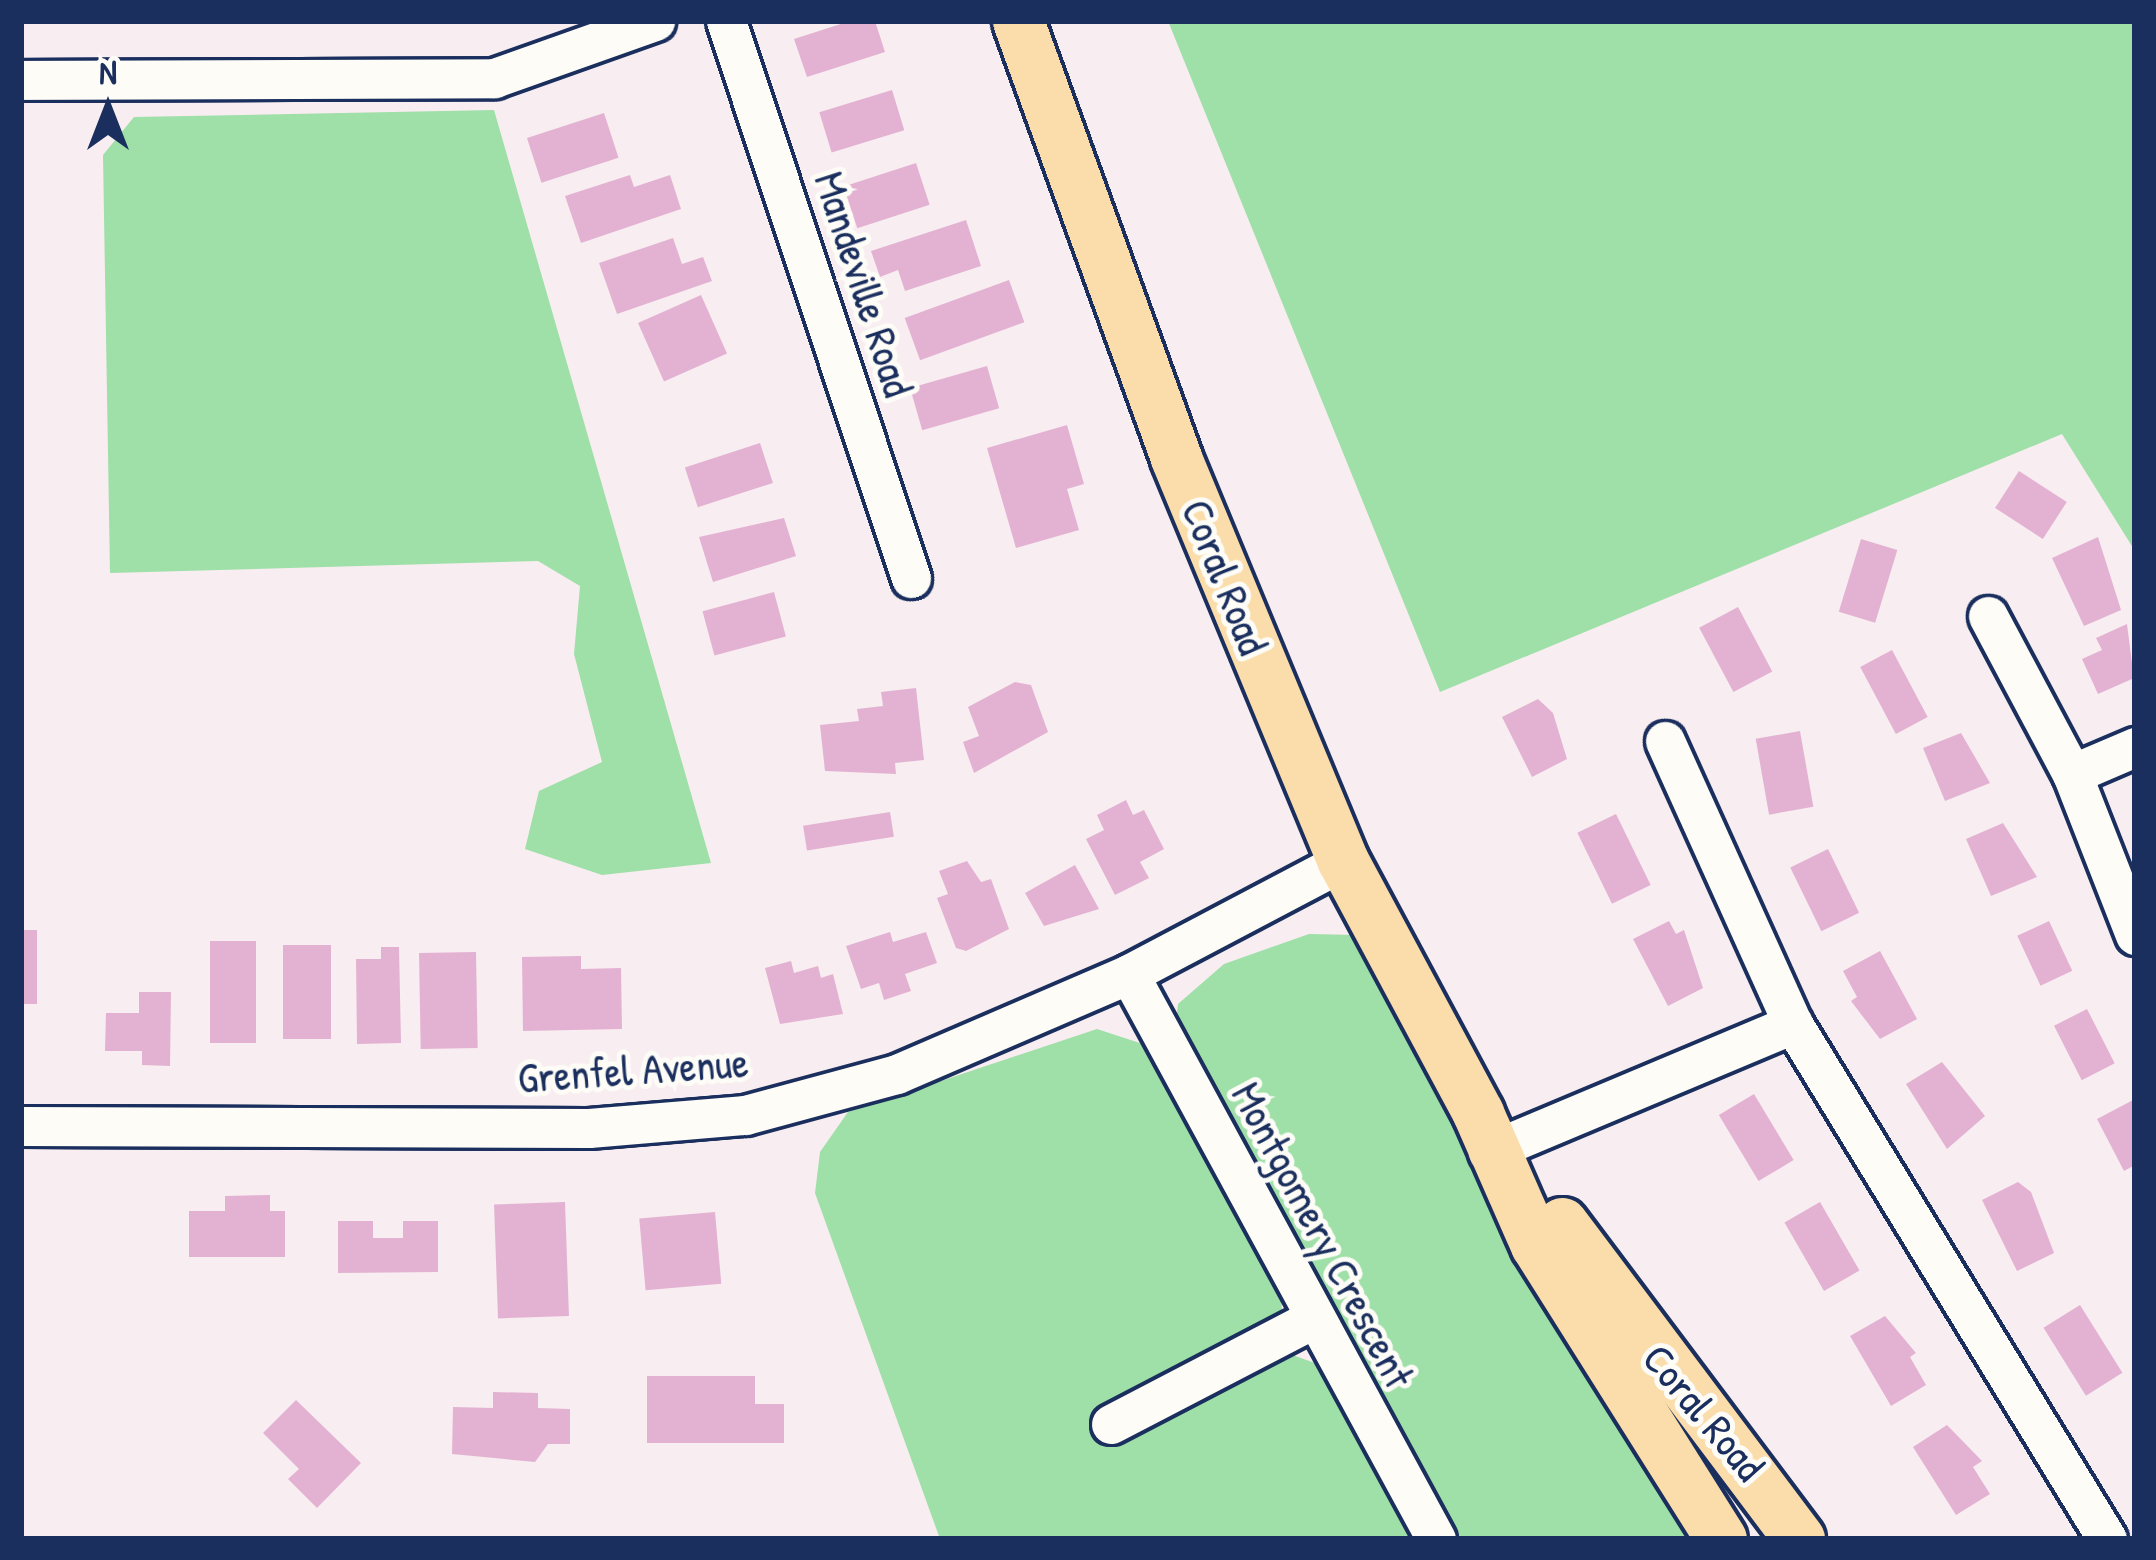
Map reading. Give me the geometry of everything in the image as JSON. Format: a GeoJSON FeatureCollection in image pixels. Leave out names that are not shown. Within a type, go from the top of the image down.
{"type":"FeatureCollection","features":[{"type":"Feature","properties":{"kind":"main road","name":"Coral Road"},"geometry":{"type":"LineString","coordinates":[[1018,21],[1143,372],[1343,861],[1491,1136],[1535,1245],[1721,1539]]}},
{"type":"Feature","properties":{"kind":"main road","name":"Coral Road"},"geometry":{"type":"LineString","coordinates":[[1491,1136],[1799,1539]]}},
{"type":"Feature","properties":{"kind":"street"},"geometry":{"type":"LineString","coordinates":[[21,80],[494,78],[655,21]]}},
{"type":"Feature","properties":{"kind":"street","name":"Mandeville Road"},"geometry":{"type":"LineString","coordinates":[[727,21],[911,578]]}},
{"type":"Feature","properties":{"kind":"street"},"geometry":{"type":"LineString","coordinates":[[1988,616],[2072,774],[2135,934]]}},
{"type":"Feature","properties":{"kind":"street"},"geometry":{"type":"LineString","coordinates":[[1665,741],[1793,1024],[2107,1539]]}},
{"type":"Feature","properties":{"kind":"street"},"geometry":{"type":"LineString","coordinates":[[2072,774],[2135,747]]}},
{"type":"Feature","properties":{"kind":"street","name":"Grenfel Avenue"},"geometry":{"type":"LineString","coordinates":[[21,1126],[589,1128],[745,1115],[897,1073],[1129,974],[1343,861]]}},
{"type":"Feature","properties":{"kind":"street","name":"Montgomery Crescent"},"geometry":{"type":"LineString","coordinates":[[1129,974],[1311,1320],[1436,1539]]}},
{"type":"Feature","properties":{"kind":"street"},"geometry":{"type":"LineString","coordinates":[[1491,1136],[1793,1024]]}},
{"type":"Feature","properties":{"kind":"street"},"geometry":{"type":"LineString","coordinates":[[1111,1424],[1311,1320]]}},
{"type":"Feature","properties":{"kind":"green space"},"geometry":{"type":"Polygon","coordinates":[[[1168,21],[2135,21],[2135,551],[2062,434],[1440,692],[1168,21]]]}},
{"type":"Feature","properties":{"kind":"green space"},"geometry":{"type":"Polygon","coordinates":[[[494,110],[711,863],[602,875],[525,849],[539,791],[602,762],[574,654],[580,586],[538,561],[110,573],[103,155],[134,117],[494,110]]]}},
{"type":"Feature","properties":{"kind":"green space"},"geometry":{"type":"Polygon","coordinates":[[[1309,934],[1357,935],[1707,1539],[1456,1539],[1175,1033],[1178,1004],[1224,964],[1309,934]]]}},
{"type":"Feature","properties":{"kind":"green space"},"geometry":{"type":"Polygon","coordinates":[[[1097,1029],[1155,1048],[1281,1293],[1284,1352],[1326,1367],[1427,1539],[940,1539],[815,1193],[820,1152],[848,1112],[1097,1029]]]}},
{"type":"Feature","properties":{"kind":"building"},"geometry":{"type":"Polygon","coordinates":[[[850,21],[875,21],[885,52],[807,77],[794,39],[850,21]]]}},
{"type":"Feature","properties":{"kind":"building"},"geometry":{"type":"Polygon","coordinates":[[[892,90],[904,130],[832,152],[819,112],[892,90]]]}},
{"type":"Feature","properties":{"kind":"building"},"geometry":{"type":"Polygon","coordinates":[[[604,113],[619,158],[541,183],[527,138],[604,113]]]}},
{"type":"Feature","properties":{"kind":"building"},"geometry":{"type":"Polygon","coordinates":[[[916,163],[930,205],[857,228],[844,186],[916,163]]]}},
{"type":"Feature","properties":{"kind":"building"},"geometry":{"type":"Polygon","coordinates":[[[630,175],[634,187],[670,175],[681,209],[581,243],[565,196],[630,175]]]}},
{"type":"Feature","properties":{"kind":"building"},"geometry":{"type":"Polygon","coordinates":[[[966,220],[981,266],[905,291],[898,270],[880,277],[871,251],[966,220]]]}},
{"type":"Feature","properties":{"kind":"building"},"geometry":{"type":"Polygon","coordinates":[[[673,238],[682,264],[703,257],[712,281],[617,314],[599,263],[673,238]]]}},
{"type":"Feature","properties":{"kind":"building"},"geometry":{"type":"Polygon","coordinates":[[[1009,280],[1024,322],[920,360],[905,318],[1009,280]]]}},
{"type":"Feature","properties":{"kind":"building"},"geometry":{"type":"Polygon","coordinates":[[[701,295],[727,353],[664,382],[638,323],[701,295]]]}},
{"type":"Feature","properties":{"kind":"building"},"geometry":{"type":"Polygon","coordinates":[[[987,366],[999,408],[922,430],[910,388],[987,366]]]}},
{"type":"Feature","properties":{"kind":"building"},"geometry":{"type":"Polygon","coordinates":[[[1067,425],[1084,484],[1067,489],[1079,530],[1016,548],[987,448],[1067,425]]]}},
{"type":"Feature","properties":{"kind":"building"},"geometry":{"type":"Polygon","coordinates":[[[760,443],[773,483],[698,507],[685,467],[760,443]]]}},
{"type":"Feature","properties":{"kind":"building"},"geometry":{"type":"Polygon","coordinates":[[[2019,471],[2067,502],[2043,539],[1995,508],[2019,471]]]}},
{"type":"Feature","properties":{"kind":"building"},"geometry":{"type":"Polygon","coordinates":[[[784,518],[796,556],[713,582],[699,537],[784,518]]]}},
{"type":"Feature","properties":{"kind":"building"},"geometry":{"type":"Polygon","coordinates":[[[2098,537],[2121,610],[2084,626],[2052,558],[2098,537]]]}},
{"type":"Feature","properties":{"kind":"building"},"geometry":{"type":"Polygon","coordinates":[[[1861,539],[1897,550],[1875,623],[1839,612],[1861,539]]]}},
{"type":"Feature","properties":{"kind":"building"},"geometry":{"type":"Polygon","coordinates":[[[774,592],[786,636],[714,656],[703,611],[774,592]]]}},
{"type":"Feature","properties":{"kind":"building"},"geometry":{"type":"Polygon","coordinates":[[[1738,607],[1772,671],[1733,692],[1699,628],[1738,607]]]}},
{"type":"Feature","properties":{"kind":"building"},"geometry":{"type":"Polygon","coordinates":[[[2127,624],[2135,687],[2132,679],[2098,694],[2082,659],[2102,650],[2096,638],[2127,624]]]}},
{"type":"Feature","properties":{"kind":"building"},"geometry":{"type":"Polygon","coordinates":[[[1892,650],[1928,717],[1896,734],[1860,667],[1892,650]]]}},
{"type":"Feature","properties":{"kind":"building"},"geometry":{"type":"Polygon","coordinates":[[[1015,682],[1031,685],[1048,732],[974,773],[963,742],[979,736],[968,707],[1015,682]]]}},
{"type":"Feature","properties":{"kind":"building"},"geometry":{"type":"Polygon","coordinates":[[[916,688],[924,760],[895,763],[896,774],[825,771],[820,725],[859,721],[857,709],[883,706],[881,692],[916,688]]]}},
{"type":"Feature","properties":{"kind":"building"},"geometry":{"type":"Polygon","coordinates":[[[1538,699],[1553,713],[1567,759],[1532,777],[1502,717],[1538,699]]]}},
{"type":"Feature","properties":{"kind":"building"},"geometry":{"type":"Polygon","coordinates":[[[1800,731],[1813,807],[1769,815],[1756,739],[1800,731]]]}},
{"type":"Feature","properties":{"kind":"building"},"geometry":{"type":"Polygon","coordinates":[[[1961,733],[1990,783],[1945,801],[1923,748],[1961,733]]]}},
{"type":"Feature","properties":{"kind":"building"},"geometry":{"type":"Polygon","coordinates":[[[1126,800],[1133,815],[1144,810],[1164,849],[1140,862],[1149,878],[1115,895],[1086,839],[1104,830],[1097,815],[1126,800]]]}},
{"type":"Feature","properties":{"kind":"building"},"geometry":{"type":"Polygon","coordinates":[[[890,812],[894,837],[807,850],[803,826],[890,812]]]}},
{"type":"Feature","properties":{"kind":"building"},"geometry":{"type":"Polygon","coordinates":[[[1616,814],[1651,885],[1612,904],[1577,833],[1616,814]]]}},
{"type":"Feature","properties":{"kind":"building"},"geometry":{"type":"Polygon","coordinates":[[[2003,823],[2037,877],[1991,896],[1966,839],[2003,823]]]}},
{"type":"Feature","properties":{"kind":"building"},"geometry":{"type":"Polygon","coordinates":[[[1828,849],[1859,913],[1821,931],[1790,867],[1828,849]]]}},
{"type":"Feature","properties":{"kind":"building"},"geometry":{"type":"Polygon","coordinates":[[[967,861],[981,882],[991,879],[1009,929],[966,951],[956,948],[937,898],[948,894],[939,871],[967,861]]]}},
{"type":"Feature","properties":{"kind":"building"},"geometry":{"type":"Polygon","coordinates":[[[1075,865],[1099,909],[1044,926],[1025,893],[1075,865]]]}},
{"type":"Feature","properties":{"kind":"building"},"geometry":{"type":"Polygon","coordinates":[[[1669,921],[1676,934],[1684,930],[1703,988],[1668,1006],[1633,939],[1669,921]]]}},
{"type":"Feature","properties":{"kind":"building"},"geometry":{"type":"Polygon","coordinates":[[[2049,921],[2072,971],[2041,986],[2017,936],[2049,921]]]}},
{"type":"Feature","properties":{"kind":"building"},"geometry":{"type":"Polygon","coordinates":[[[21,930],[37,930],[37,1004],[21,1004],[21,930]]]}},
{"type":"Feature","properties":{"kind":"building"},"geometry":{"type":"Polygon","coordinates":[[[890,932],[893,942],[926,932],[937,963],[905,974],[911,991],[884,1000],[879,983],[861,989],[846,946],[890,932]]]}},
{"type":"Feature","properties":{"kind":"building"},"geometry":{"type":"Polygon","coordinates":[[[210,941],[256,941],[256,1043],[210,1043],[210,941]]]}},
{"type":"Feature","properties":{"kind":"building"},"geometry":{"type":"Polygon","coordinates":[[[283,945],[331,945],[331,1039],[283,1039],[283,945]]]}},
{"type":"Feature","properties":{"kind":"building"},"geometry":{"type":"Polygon","coordinates":[[[381,947],[399,947],[401,1043],[357,1044],[356,959],[381,959],[381,947]]]}},
{"type":"Feature","properties":{"kind":"building"},"geometry":{"type":"Polygon","coordinates":[[[1880,951],[1917,1019],[1880,1039],[1851,1001],[1857,997],[1843,971],[1880,951]]]}},
{"type":"Feature","properties":{"kind":"building"},"geometry":{"type":"Polygon","coordinates":[[[476,952],[478,1048],[421,1049],[419,953],[476,952]]]}},
{"type":"Feature","properties":{"kind":"building"},"geometry":{"type":"Polygon","coordinates":[[[581,956],[581,969],[621,968],[622,1029],[523,1031],[522,957],[581,956]]]}},
{"type":"Feature","properties":{"kind":"building"},"geometry":{"type":"Polygon","coordinates":[[[791,961],[794,973],[818,966],[821,978],[833,974],[843,1014],[780,1024],[765,968],[791,961]]]}},
{"type":"Feature","properties":{"kind":"building"},"geometry":{"type":"Polygon","coordinates":[[[139,992],[171,992],[170,1066],[142,1065],[142,1051],[105,1051],[106,1013],[139,1013],[139,992]]]}},
{"type":"Feature","properties":{"kind":"building"},"geometry":{"type":"Polygon","coordinates":[[[2087,1009],[2115,1063],[2082,1080],[2054,1026],[2087,1009]]]}},
{"type":"Feature","properties":{"kind":"building"},"geometry":{"type":"Polygon","coordinates":[[[1942,1062],[1985,1116],[1947,1149],[1906,1084],[1942,1062]]]}},
{"type":"Feature","properties":{"kind":"building"},"geometry":{"type":"Polygon","coordinates":[[[1754,1094],[1794,1160],[1759,1181],[1719,1115],[1754,1094]]]}},
{"type":"Feature","properties":{"kind":"building"},"geometry":{"type":"Polygon","coordinates":[[[2135,1099],[2135,1165],[2124,1171],[2097,1119],[2135,1099]]]}},
{"type":"Feature","properties":{"kind":"building"},"geometry":{"type":"Polygon","coordinates":[[[2018,1182],[2031,1192],[2054,1253],[2017,1271],[1982,1200],[2018,1182]]]}},
{"type":"Feature","properties":{"kind":"building"},"geometry":{"type":"Polygon","coordinates":[[[270,1195],[270,1211],[285,1211],[285,1257],[189,1257],[189,1211],[225,1211],[225,1196],[270,1195]]]}},
{"type":"Feature","properties":{"kind":"building"},"geometry":{"type":"Polygon","coordinates":[[[565,1202],[569,1316],[498,1318],[494,1204],[565,1202]]]}},
{"type":"Feature","properties":{"kind":"building"},"geometry":{"type":"Polygon","coordinates":[[[1820,1202],[1860,1270],[1824,1291],[1784,1222],[1820,1202]]]}},
{"type":"Feature","properties":{"kind":"building"},"geometry":{"type":"Polygon","coordinates":[[[715,1212],[721,1284],[646,1290],[639,1219],[715,1212]]]}},
{"type":"Feature","properties":{"kind":"building"},"geometry":{"type":"Polygon","coordinates":[[[338,1221],[373,1221],[373,1238],[403,1238],[403,1221],[438,1221],[438,1272],[338,1273],[338,1221]]]}},
{"type":"Feature","properties":{"kind":"building"},"geometry":{"type":"Polygon","coordinates":[[[2080,1305],[2122,1373],[2086,1396],[2044,1328],[2080,1305]]]}},
{"type":"Feature","properties":{"kind":"building"},"geometry":{"type":"Polygon","coordinates":[[[1885,1316],[1916,1353],[1910,1357],[1926,1385],[1891,1406],[1850,1336],[1885,1316]]]}},
{"type":"Feature","properties":{"kind":"building"},"geometry":{"type":"Polygon","coordinates":[[[647,1376],[755,1376],[755,1404],[784,1404],[784,1443],[647,1443],[647,1376]]]}},
{"type":"Feature","properties":{"kind":"building"},"geometry":{"type":"Polygon","coordinates":[[[493,1392],[538,1393],[538,1408],[570,1409],[570,1444],[548,1444],[535,1462],[452,1454],[453,1407],[493,1408],[493,1392]]]}},
{"type":"Feature","properties":{"kind":"building"},"geometry":{"type":"Polygon","coordinates":[[[296,1400],[361,1463],[317,1508],[288,1479],[299,1469],[263,1433],[296,1400]]]}},
{"type":"Feature","properties":{"kind":"building"},"geometry":{"type":"Polygon","coordinates":[[[1947,1425],[1982,1461],[1973,1467],[1990,1494],[1956,1515],[1913,1447],[1947,1425]]]}}]}
